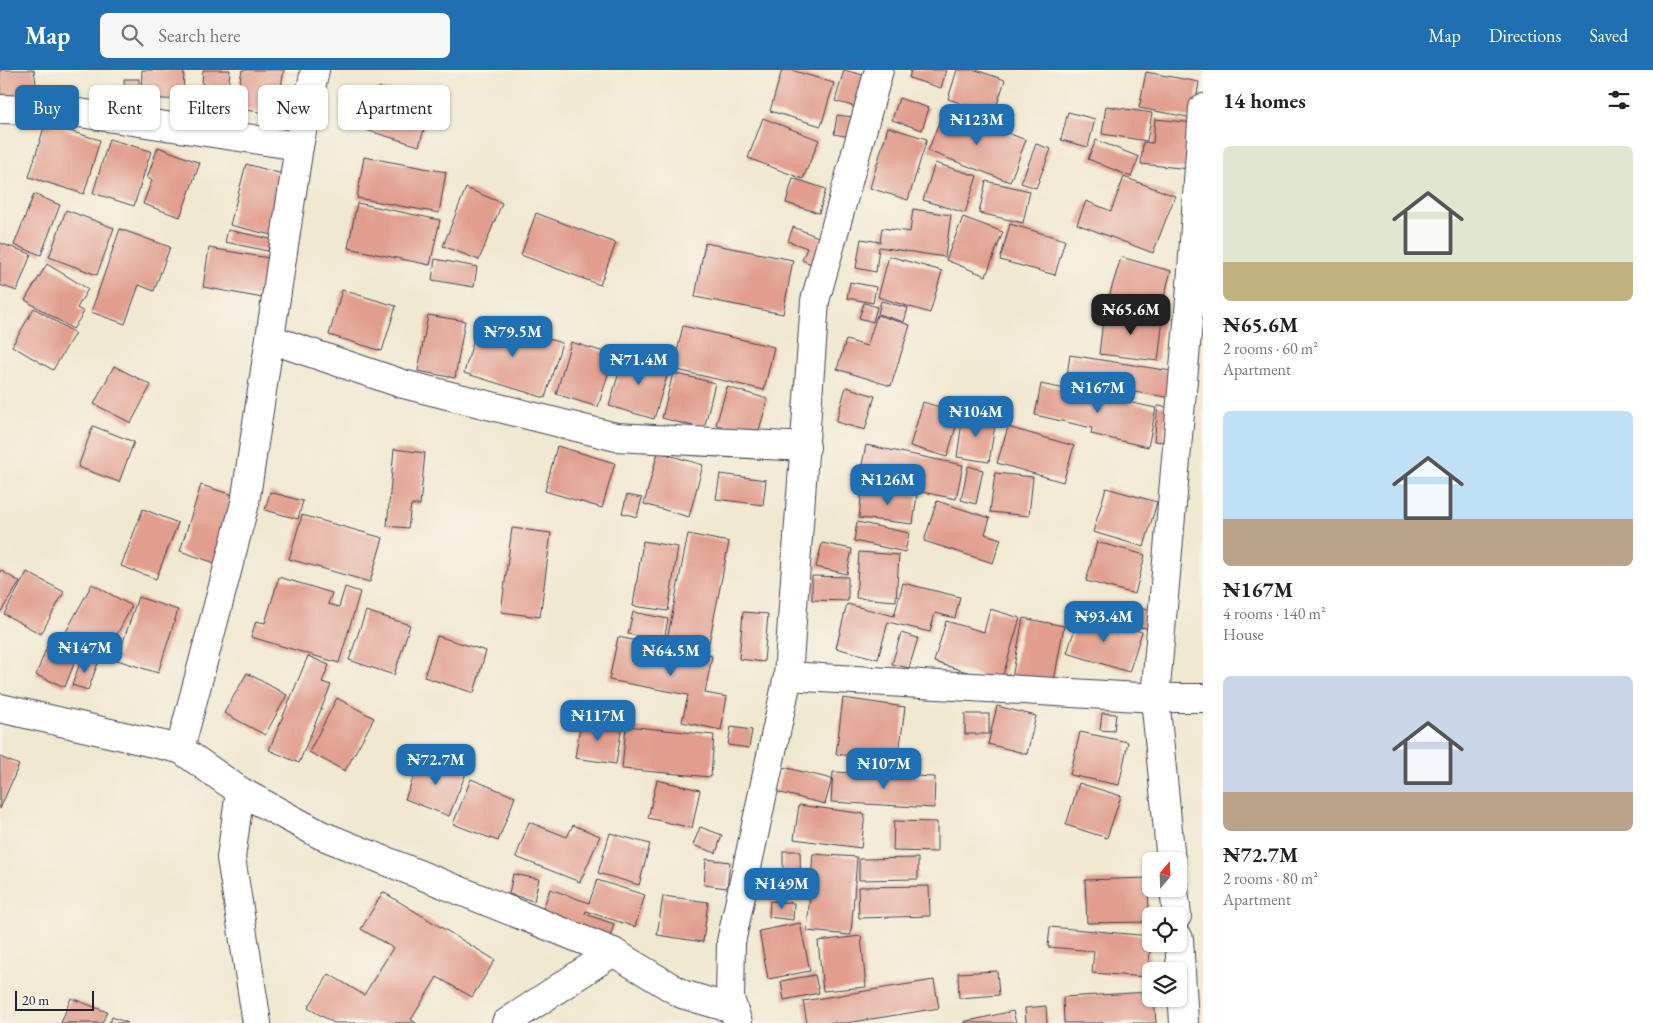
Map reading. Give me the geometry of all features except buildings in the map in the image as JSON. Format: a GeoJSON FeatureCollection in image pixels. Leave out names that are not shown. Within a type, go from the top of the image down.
{"type":"FeatureCollection","features":[{"type":"Feature","properties":{"kind":"street"},"geometry":{"type":"LineString","coordinates":[[180,750],[245,503],[300,146],[315,70]]}},
{"type":"Feature","properties":{"kind":"street"},"geometry":{"type":"LineString","coordinates":[[736,1016],[730,999],[731,942],[788,676],[806,447],[815,301],[878,70]]}},
{"type":"Feature","properties":{"kind":"street"},"geometry":{"type":"LineString","coordinates":[[1170,852],[1155,698],[1190,300],[1203,108]]}},
{"type":"Feature","properties":{"kind":"street"},"geometry":{"type":"LineString","coordinates":[[0,110],[66,111],[300,146]]}},
{"type":"Feature","properties":{"kind":"street"},"geometry":{"type":"LineString","coordinates":[[270,339],[403,384],[616,437],[806,447]]}},
{"type":"Feature","properties":{"kind":"street"},"geometry":{"type":"LineString","coordinates":[[788,676],[1155,698],[1203,698]]}},
{"type":"Feature","properties":{"kind":"street"},"geometry":{"type":"LineString","coordinates":[[0,708],[180,750],[240,791],[321,835],[613,952],[682,994],[736,1016]]}},
{"type":"Feature","properties":{"kind":"street"},"geometry":{"type":"LineString","coordinates":[[240,791],[231,858],[256,1023]]}},
{"type":"Feature","properties":{"kind":"street"},"geometry":{"type":"LineString","coordinates":[[506,1023],[613,952]]}},
{"type":"Feature","properties":{"kind":"street"},"geometry":{"type":"LineString","coordinates":[[1180,952],[1184,1023]]}}]}
